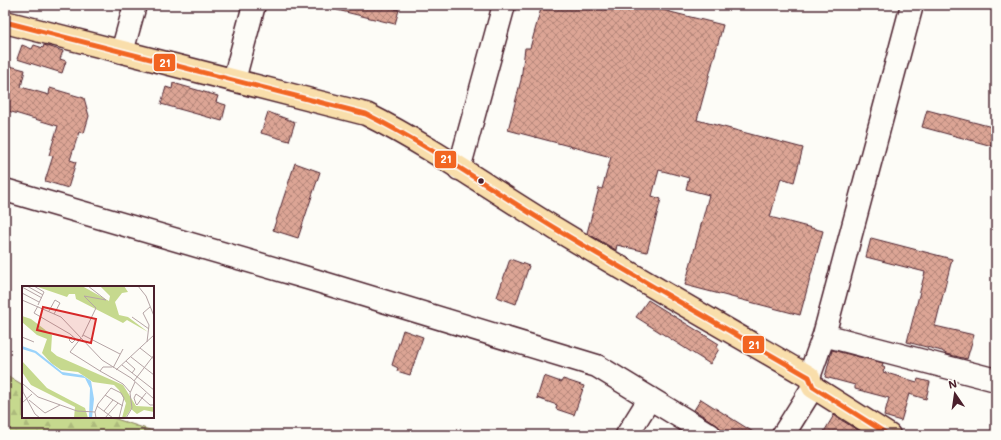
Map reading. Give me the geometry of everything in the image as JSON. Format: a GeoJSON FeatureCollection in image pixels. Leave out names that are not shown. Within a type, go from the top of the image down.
{"type":"FeatureCollection","features":[{"type":"Feature","properties":{"kind":"main road"},"geometry":{"type":"LineString","coordinates":[[5,22],[366,114],[406,134],[458,169],[811,382],[889,435]]}},
{"type":"Feature","properties":{"kind":"street"},"geometry":{"type":"LineString","coordinates":[[122,52],[135,5]]}},
{"type":"Feature","properties":{"kind":"street"},"geometry":{"type":"LineString","coordinates":[[234,80],[254,5]]}},
{"type":"Feature","properties":{"kind":"street"},"geometry":{"type":"LineString","coordinates":[[458,169],[504,5]]}},
{"type":"Feature","properties":{"kind":"street"},"geometry":{"type":"LineString","coordinates":[[783,435],[811,382],[912,5]]}},
{"type":"Feature","properties":{"kind":"street"},"geometry":{"type":"LineString","coordinates":[[5,190],[314,280],[597,366],[710,435]]}},
{"type":"Feature","properties":{"kind":"street"},"geometry":{"type":"LineString","coordinates":[[824,335],[996,380]]}},
{"type":"Feature","properties":{"kind":"street"},"geometry":{"type":"LineString","coordinates":[[627,435],[650,398]]}},
{"type":"Feature","properties":{"kind":"green space"},"geometry":{"type":"Polygon","coordinates":[[[5,374],[22,384],[22,418],[113,418],[165,435],[5,435],[5,374]]]}},
{"type":"Feature","properties":{"kind":"building"},"geometry":{"type":"Polygon","coordinates":[[[337,5],[396,5],[395,9],[399,10],[395,24],[337,10],[337,5]]]}},
{"type":"Feature","properties":{"kind":"building"},"geometry":{"type":"Polygon","coordinates":[[[542,5],[642,5],[723,25],[697,120],[803,148],[794,182],[781,178],[770,217],[823,231],[800,315],[685,285],[709,195],[686,189],[689,178],[659,170],[652,196],[661,199],[647,252],[617,245],[616,250],[587,233],[599,188],[602,189],[611,157],[508,130],[521,80],[525,48],[530,48],[542,5]]]}},
{"type":"Feature","properties":{"kind":"building"},"geometry":{"type":"Polygon","coordinates":[[[22,45],[32,49],[34,45],[43,48],[44,45],[63,51],[60,59],[66,61],[62,73],[17,59],[22,45]]]}},
{"type":"Feature","properties":{"kind":"building"},"geometry":{"type":"Polygon","coordinates":[[[10,66],[25,70],[21,87],[49,95],[50,88],[84,98],[89,116],[84,133],[79,132],[70,160],[76,162],[68,188],[45,181],[53,156],[49,155],[58,126],[5,110],[5,85],[10,66]]]}},
{"type":"Feature","properties":{"kind":"building"},"geometry":{"type":"Polygon","coordinates":[[[173,83],[218,96],[216,102],[226,105],[222,121],[161,104],[166,87],[172,89],[173,83]]]}},
{"type":"Feature","properties":{"kind":"building"},"geometry":{"type":"Polygon","coordinates":[[[927,110],[996,128],[996,147],[922,127],[927,110]]]}},
{"type":"Feature","properties":{"kind":"building"},"geometry":{"type":"Polygon","coordinates":[[[268,112],[295,122],[289,141],[261,133],[268,112]]]}},
{"type":"Feature","properties":{"kind":"building"},"geometry":{"type":"Polygon","coordinates":[[[295,163],[320,172],[298,238],[273,230],[295,163]]]}},
{"type":"Feature","properties":{"kind":"building"},"geometry":{"type":"Polygon","coordinates":[[[871,238],[952,259],[935,326],[974,335],[967,359],[907,342],[925,272],[866,257],[871,238]]]}},
{"type":"Feature","properties":{"kind":"building"},"geometry":{"type":"Polygon","coordinates":[[[510,259],[529,266],[516,304],[497,297],[510,259]]]}},
{"type":"Feature","properties":{"kind":"building"},"geometry":{"type":"Polygon","coordinates":[[[648,300],[719,344],[717,347],[719,349],[710,364],[636,317],[648,300]]]}},
{"type":"Feature","properties":{"kind":"building"},"geometry":{"type":"Polygon","coordinates":[[[403,330],[423,337],[410,375],[397,371],[398,368],[392,365],[403,330]]]}},
{"type":"Feature","properties":{"kind":"building"},"geometry":{"type":"Polygon","coordinates":[[[832,350],[883,363],[882,367],[885,367],[883,372],[917,382],[918,379],[930,382],[926,399],[909,394],[901,421],[884,416],[889,398],[855,389],[855,385],[825,377],[832,350]]]}},
{"type":"Feature","properties":{"kind":"building"},"geometry":{"type":"Polygon","coordinates":[[[544,376],[561,382],[563,379],[584,386],[574,415],[556,409],[557,405],[537,398],[544,376]]]}},
{"type":"Feature","properties":{"kind":"building"},"geometry":{"type":"Polygon","coordinates":[[[701,399],[758,435],[722,435],[721,429],[717,425],[694,410],[701,399]]]}},
{"type":"Feature","properties":{"kind":"building"},"geometry":{"type":"Polygon","coordinates":[[[834,415],[838,418],[866,435],[822,435],[834,415]]]}},
{"type":"Feature","properties":{"kind":"transit line","name":"21"},"geometry":{"type":"LineString","coordinates":[[5,22],[366,114],[439,155],[532,215],[809,377],[813,387],[889,435]]}}]}
